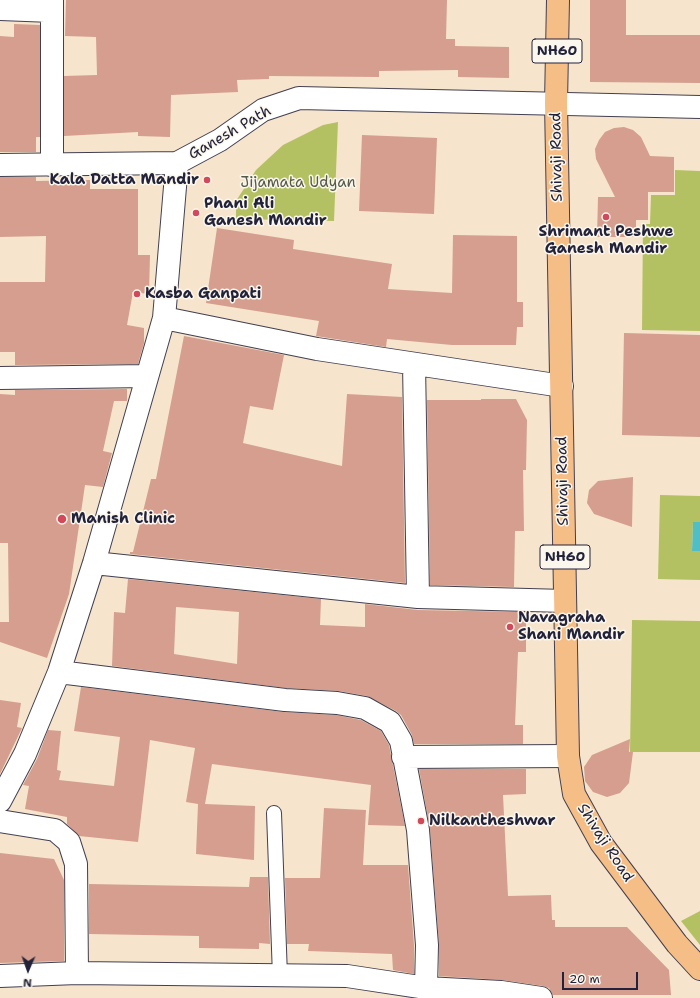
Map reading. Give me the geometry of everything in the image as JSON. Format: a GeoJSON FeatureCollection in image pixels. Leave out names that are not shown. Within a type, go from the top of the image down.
{"type":"FeatureCollection","features":[{"type":"Feature","properties":{"kind":"highway","name":"Shivaji Road"},"geometry":{"type":"LineString","coordinates":[[558,0],[556,103],[568,756],[574,794],[601,843],[677,944],[700,969]]}},
{"type":"Feature","properties":{"kind":"street"},"geometry":{"type":"LineString","coordinates":[[0,9],[52,6],[52,164]]}},
{"type":"Feature","properties":{"kind":"street","name":"Ganesh Path"},"geometry":{"type":"LineString","coordinates":[[0,165],[178,163],[220,140],[263,110],[300,98],[700,106]]}},
{"type":"Feature","properties":{"kind":"street"},"geometry":{"type":"LineString","coordinates":[[0,802],[26,754],[59,672],[94,563],[164,318],[178,163]]}},
{"type":"Feature","properties":{"kind":"street"},"geometry":{"type":"LineString","coordinates":[[164,318],[317,349],[562,386]]}},
{"type":"Feature","properties":{"kind":"street"},"geometry":{"type":"LineString","coordinates":[[414,364],[418,597]]}},
{"type":"Feature","properties":{"kind":"street"},"geometry":{"type":"LineString","coordinates":[[0,378],[147,376]]}},
{"type":"Feature","properties":{"kind":"street"},"geometry":{"type":"LineString","coordinates":[[94,563],[418,597],[565,601]]}},
{"type":"Feature","properties":{"kind":"street"},"geometry":{"type":"LineString","coordinates":[[59,672],[285,700],[337,703],[365,708],[390,722],[401,741],[418,830],[427,945],[426,988]]}},
{"type":"Feature","properties":{"kind":"street"},"geometry":{"type":"LineString","coordinates":[[403,757],[568,756]]}},
{"type":"Feature","properties":{"kind":"street"},"geometry":{"type":"LineString","coordinates":[[0,821],[54,830],[69,842],[76,864],[77,973]]}},
{"type":"Feature","properties":{"kind":"street"},"geometry":{"type":"LineString","coordinates":[[0,976],[77,973],[347,976],[426,988],[500,992],[541,998]]}},
{"type":"Feature","properties":{"kind":"lane"},"geometry":{"type":"LineString","coordinates":[[274,812],[280,976]]}},
{"type":"Feature","properties":{"kind":"green space","name":"Jijamata Udyan"},"geometry":{"type":"Polygon","coordinates":[[[338,122],[334,221],[236,219],[236,201],[256,170],[283,145],[323,125],[338,122]]]}},
{"type":"Feature","properties":{"kind":"green space"},"geometry":{"type":"Polygon","coordinates":[[[675,170],[700,171],[700,331],[642,330],[643,224],[650,224],[651,195],[675,195],[675,170]]]}},
{"type":"Feature","properties":{"kind":"green space"},"geometry":{"type":"Polygon","coordinates":[[[660,495],[700,496],[700,522],[693,522],[692,550],[700,551],[700,580],[658,579],[660,495]]]}},
{"type":"Feature","properties":{"kind":"green space"},"geometry":{"type":"Polygon","coordinates":[[[632,620],[700,621],[700,752],[630,752],[632,620]]]}},
{"type":"Feature","properties":{"kind":"green space"},"geometry":{"type":"Polygon","coordinates":[[[700,911],[700,945],[681,921],[700,911]]]}},
{"type":"Feature","properties":{"kind":"water"},"geometry":{"type":"Polygon","coordinates":[[[693,522],[700,522],[700,551],[692,551],[693,522]]]}},
{"type":"Feature","properties":{"kind":"building"},"geometry":{"type":"Polygon","coordinates":[[[66,0],[447,0],[446,39],[455,39],[455,46],[509,47],[509,78],[458,77],[458,70],[379,71],[379,77],[269,76],[269,79],[237,80],[238,92],[171,95],[170,137],[138,136],[138,132],[64,136],[64,76],[97,75],[96,37],[65,36],[66,0]]]}},
{"type":"Feature","properties":{"kind":"building"},"geometry":{"type":"Polygon","coordinates":[[[590,0],[626,0],[626,35],[700,35],[700,83],[590,82],[590,0]]]}},
{"type":"Feature","properties":{"kind":"building"},"geometry":{"type":"Polygon","coordinates":[[[14,24],[40,25],[40,137],[36,137],[36,152],[0,152],[0,36],[14,37],[14,24]]]}},
{"type":"Feature","properties":{"kind":"building"},"geometry":{"type":"Polygon","coordinates":[[[624,127],[633,130],[641,137],[650,156],[674,157],[674,192],[648,192],[648,220],[636,220],[636,237],[597,237],[598,197],[615,197],[596,159],[595,149],[605,132],[614,128],[624,127]]]}},
{"type":"Feature","properties":{"kind":"building"},"geometry":{"type":"Polygon","coordinates":[[[362,135],[437,138],[434,214],[359,211],[362,135]]]}},
{"type":"Feature","properties":{"kind":"building"},"geometry":{"type":"Polygon","coordinates":[[[0,177],[36,177],[36,181],[90,180],[90,189],[138,189],[138,255],[150,255],[149,294],[133,292],[127,325],[144,328],[144,343],[138,364],[15,365],[15,352],[0,352],[0,282],[45,282],[46,236],[0,237],[0,177]]]}},
{"type":"Feature","properties":{"kind":"building"},"geometry":{"type":"Polygon","coordinates":[[[217,228],[294,240],[293,249],[392,264],[388,289],[452,293],[453,235],[517,236],[517,302],[523,302],[523,327],[517,327],[516,345],[452,345],[387,339],[386,347],[316,336],[319,321],[206,303],[217,228]]]}},
{"type":"Feature","properties":{"kind":"building"},"geometry":{"type":"Polygon","coordinates":[[[624,333],[700,335],[700,437],[622,435],[624,333]]]}},
{"type":"Feature","properties":{"kind":"building"},"geometry":{"type":"Polygon","coordinates":[[[184,336],[284,355],[273,410],[250,406],[243,443],[342,466],[347,394],[402,397],[405,583],[130,554],[130,552],[133,552],[151,479],[156,479],[184,336]]]}},
{"type":"Feature","properties":{"kind":"building"},"geometry":{"type":"Polygon","coordinates":[[[127,389],[127,401],[114,401],[103,451],[112,453],[103,487],[85,485],[69,594],[47,658],[0,642],[0,622],[9,622],[8,543],[0,543],[0,394],[15,395],[15,390],[127,389]]]}},
{"type":"Feature","properties":{"kind":"building"},"geometry":{"type":"Polygon","coordinates":[[[516,399],[527,420],[526,470],[523,470],[524,531],[515,531],[514,587],[430,585],[427,400],[516,399]]]}},
{"type":"Feature","properties":{"kind":"building"},"geometry":{"type":"Polygon","coordinates":[[[633,477],[632,527],[594,514],[587,503],[589,490],[598,481],[633,477]]]}},
{"type":"Feature","properties":{"kind":"building"},"geometry":{"type":"Polygon","coordinates":[[[128,579],[321,599],[320,625],[365,627],[365,604],[418,610],[526,612],[526,652],[518,652],[515,725],[523,725],[523,744],[414,744],[412,735],[401,715],[367,696],[339,691],[286,688],[112,666],[114,612],[125,613],[128,579]],[[176,607],[174,654],[237,664],[239,612],[176,607]]]}},
{"type":"Feature","properties":{"kind":"building"},"geometry":{"type":"Polygon","coordinates":[[[81,687],[283,712],[336,715],[361,720],[381,731],[389,745],[405,826],[368,825],[371,785],[212,764],[205,804],[255,806],[254,860],[196,854],[198,804],[186,802],[195,748],[150,740],[138,842],[79,836],[67,824],[67,817],[25,809],[29,786],[23,785],[37,759],[48,730],[61,731],[57,770],[61,771],[59,780],[114,786],[120,737],[74,731],[81,687]]]}},
{"type":"Feature","properties":{"kind":"building"},"geometry":{"type":"Polygon","coordinates":[[[0,700],[21,703],[17,727],[22,728],[0,774],[0,700]]]}},
{"type":"Feature","properties":{"kind":"building"},"geometry":{"type":"Polygon","coordinates":[[[630,739],[629,752],[633,752],[629,783],[620,793],[607,797],[593,792],[585,781],[584,767],[592,755],[630,739]]]}},
{"type":"Feature","properties":{"kind":"building"},"geometry":{"type":"Polygon","coordinates":[[[419,769],[526,769],[526,794],[503,795],[508,896],[551,895],[552,920],[555,920],[555,927],[627,927],[669,970],[671,995],[553,995],[549,988],[543,986],[502,980],[439,976],[439,944],[430,829],[419,769]]]}},
{"type":"Feature","properties":{"kind":"building"},"geometry":{"type":"Polygon","coordinates":[[[324,808],[366,810],[363,865],[408,865],[414,945],[414,974],[393,970],[392,954],[308,951],[309,944],[287,944],[285,878],[320,878],[324,808]]]}},
{"type":"Feature","properties":{"kind":"building"},"geometry":{"type":"Polygon","coordinates":[[[0,853],[54,859],[64,880],[64,961],[0,963],[0,853]]]}},
{"type":"Feature","properties":{"kind":"building"},"geometry":{"type":"Polygon","coordinates":[[[250,877],[268,877],[270,944],[259,943],[259,949],[199,948],[199,936],[89,934],[89,884],[249,887],[250,877]]]}},
{"type":"Feature","properties":{"kind":"place","name":"Kala Datta Mandir"},"geometry":{"type":"Point","coordinates":[207,180]}},
{"type":"Feature","properties":{"kind":"place","name":"Phani Ali Ganesh Mandir"},"geometry":{"type":"Point","coordinates":[196,213]}},
{"type":"Feature","properties":{"kind":"place","name":"Shrimant Peshwe Ganesh Mandir"},"geometry":{"type":"Point","coordinates":[606,217]}},
{"type":"Feature","properties":{"kind":"place","name":"Kasba Ganpati"},"geometry":{"type":"Point","coordinates":[137,294]}},
{"type":"Feature","properties":{"kind":"place","name":"Manish Clinic"},"geometry":{"type":"Point","coordinates":[62,519]}},
{"type":"Feature","properties":{"kind":"place","name":"Navagraha Shani Mandir"},"geometry":{"type":"Point","coordinates":[510,627]}},
{"type":"Feature","properties":{"kind":"place","name":"Nilkantheshwar"},"geometry":{"type":"Point","coordinates":[421,821]}}]}
